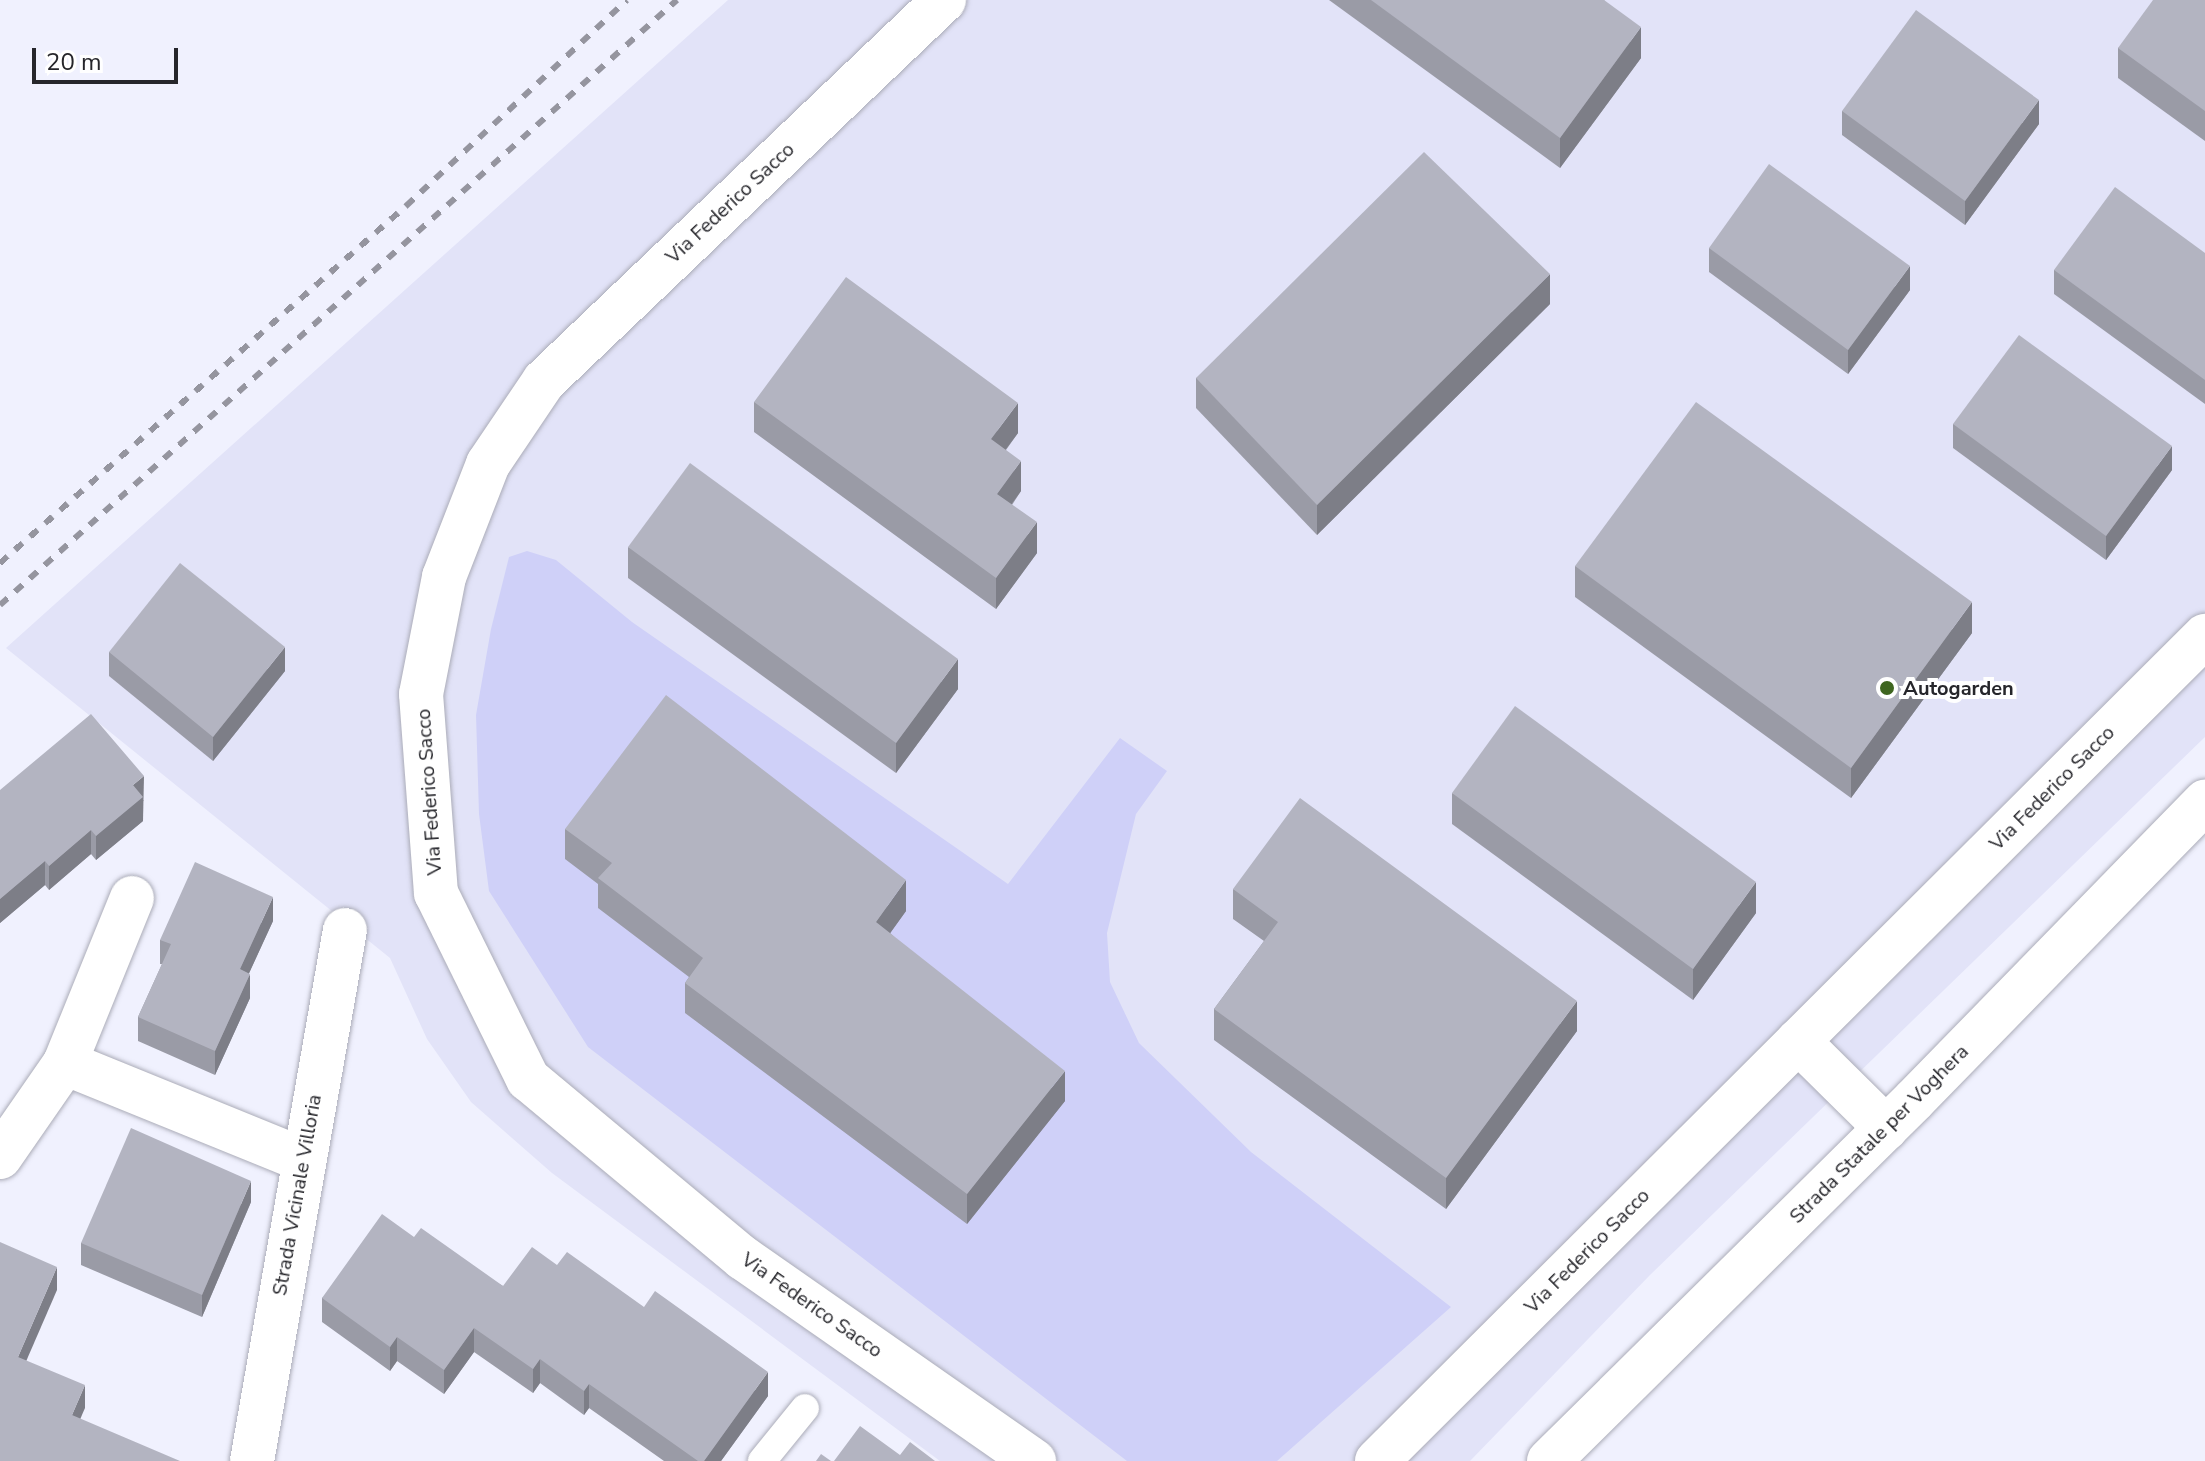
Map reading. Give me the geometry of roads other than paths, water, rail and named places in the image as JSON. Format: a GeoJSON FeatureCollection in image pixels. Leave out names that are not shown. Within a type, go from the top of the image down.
{"type":"FeatureCollection","features":[{"type":"Feature","properties":{"kind":"street","name":"Via Federico Sacco"},"geometry":{"type":"LineString","coordinates":[[944,0],[544,381],[488,464],[444,577],[421,694],[436,893],[528,1079],[743,1258],[1034,1461]]}},
{"type":"Feature","properties":{"kind":"street","name":"Via Federico Sacco"},"geometry":{"type":"LineString","coordinates":[[1377,1461],[2205,636]]}},
{"type":"Feature","properties":{"kind":"street","name":"Strada Statale per Voghera"},"geometry":{"type":"LineString","coordinates":[[1549,1461],[1886,1128],[2205,802]]}},
{"type":"Feature","properties":{"kind":"street"},"geometry":{"type":"LineString","coordinates":[[0,1157],[65,1063],[132,898]]}},
{"type":"Feature","properties":{"kind":"street","name":"Strada Vicinale Villoria"},"geometry":{"type":"LineString","coordinates":[[252,1461],[302,1159],[345,930]]}},
{"type":"Feature","properties":{"kind":"street"},"geometry":{"type":"LineString","coordinates":[[1798,1041],[1886,1128]]}},
{"type":"Feature","properties":{"kind":"street"},"geometry":{"type":"LineString","coordinates":[[65,1063],[302,1159]]}},
{"type":"Feature","properties":{"kind":"lane"},"geometry":{"type":"LineString","coordinates":[[762,1461],[805,1408]]}},
{"type":"Feature","properties":{"kind":"railway"},"geometry":{"type":"LineString","coordinates":[[0,563],[406,206],[627,0]]}},
{"type":"Feature","properties":{"kind":"railway"},"geometry":{"type":"LineString","coordinates":[[0,605],[677,0]]}},
{"type":"Feature","properties":{"kind":"place","name":"Autogarden"},"geometry":{"type":"Point","coordinates":[1887,688]}}]}
